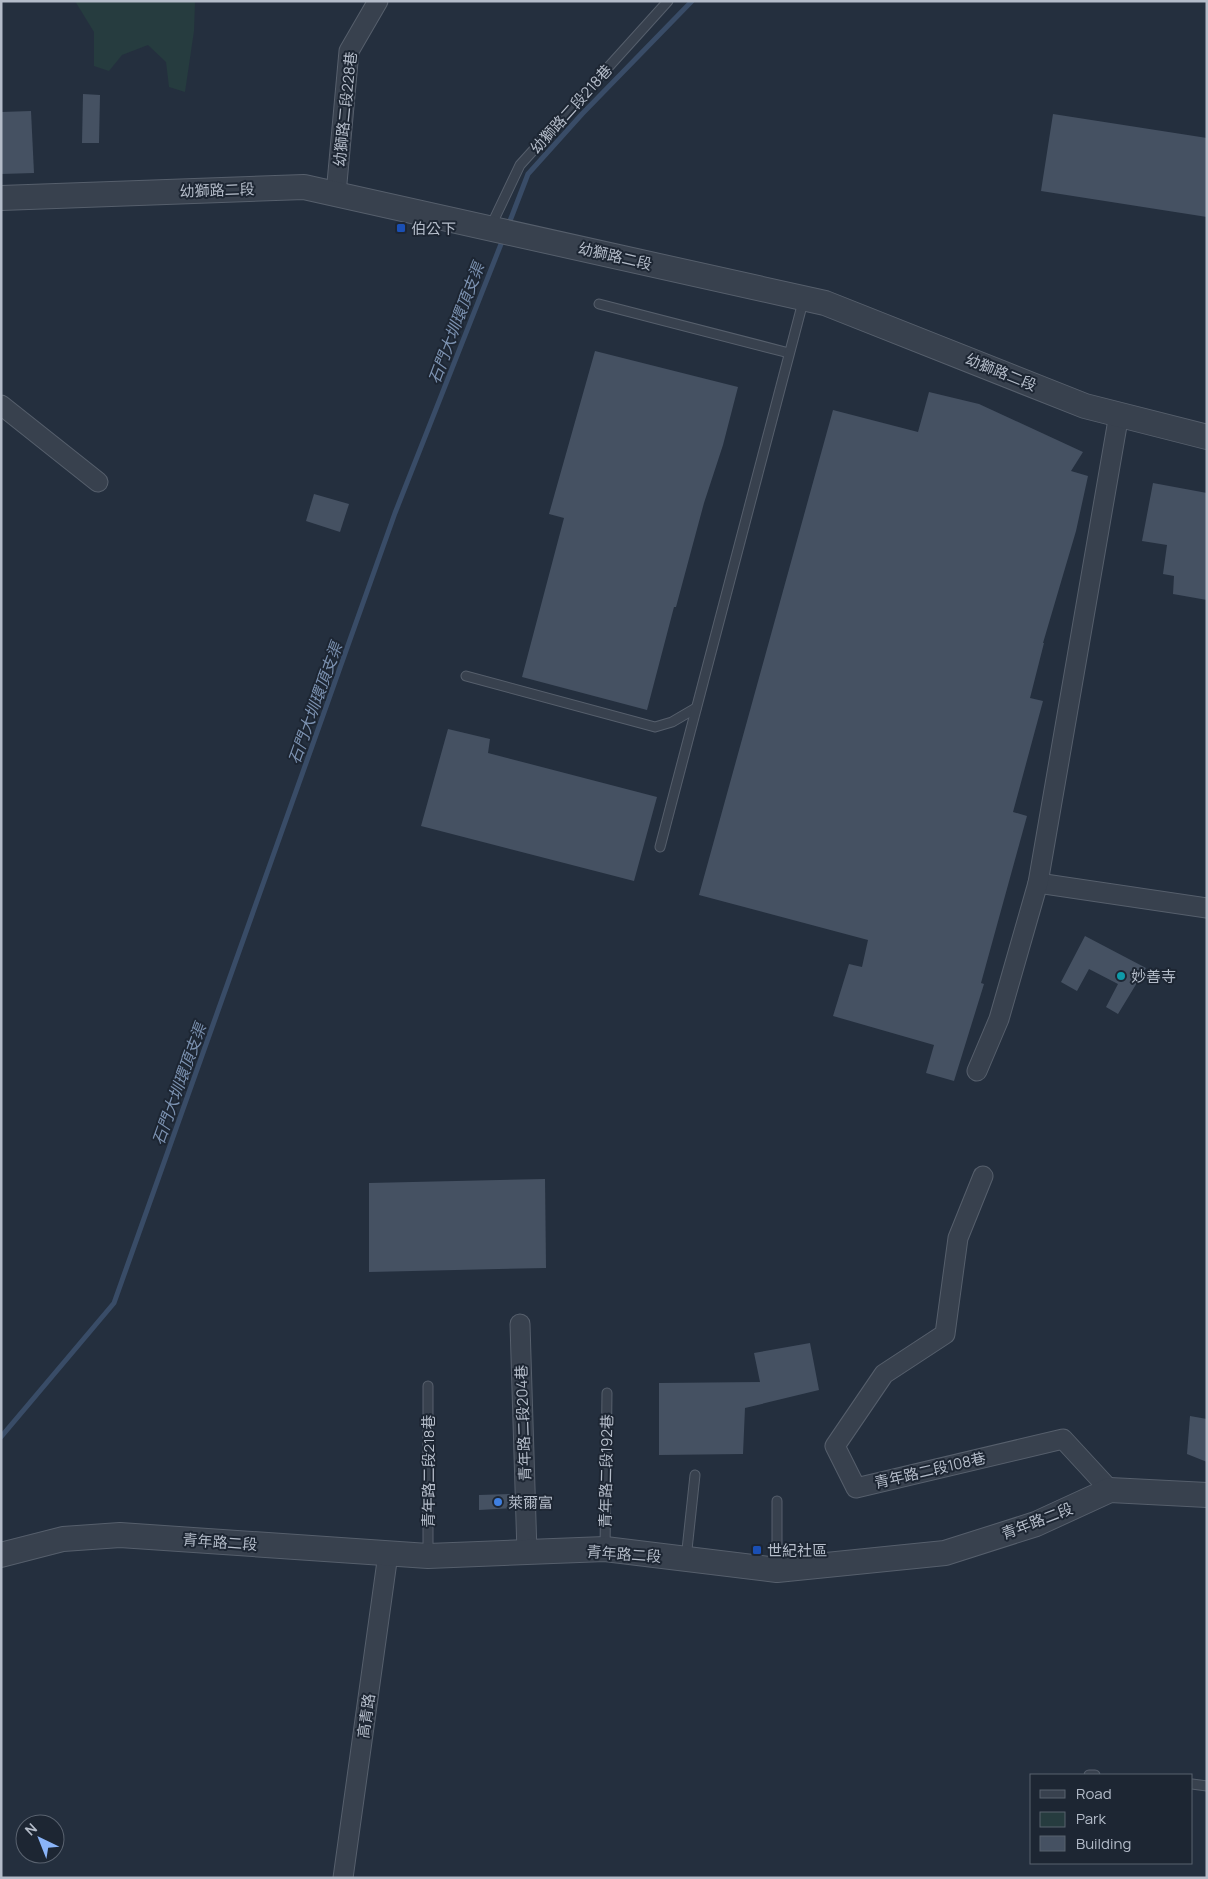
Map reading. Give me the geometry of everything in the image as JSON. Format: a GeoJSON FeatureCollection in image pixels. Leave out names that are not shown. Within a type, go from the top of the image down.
{"type":"FeatureCollection","features":[{"type":"Feature","properties":{"kind":"street","name":"幼獅路二段228巷"},"geometry":{"type":"LineString","coordinates":[[336,194],[348,51],[378,1]]}},
{"type":"Feature","properties":{"kind":"street","name":"幼獅路二段"},"geometry":{"type":"LineString","coordinates":[[1,198],[304,187],[825,303],[1084,406],[1207,437]]}},
{"type":"Feature","properties":{"kind":"street"},"geometry":{"type":"LineString","coordinates":[[1,406],[98,482]]}},
{"type":"Feature","properties":{"kind":"street"},"geometry":{"type":"LineString","coordinates":[[977,1071],[999,1019],[1038,883],[1119,414]]}},
{"type":"Feature","properties":{"kind":"street"},"geometry":{"type":"LineString","coordinates":[[1038,883],[1207,908]]}},
{"type":"Feature","properties":{"kind":"street","name":"青年路二段108巷"},"geometry":{"type":"LineString","coordinates":[[983,1176],[958,1238],[945,1334],[884,1374],[835,1446],[856,1488],[1063,1439],[1110,1490]]}},
{"type":"Feature","properties":{"kind":"street","name":"青年路二段204巷"},"geometry":{"type":"LineString","coordinates":[[520,1324],[527,1553]]}},
{"type":"Feature","properties":{"kind":"street","name":"青年路二段"},"geometry":{"type":"LineString","coordinates":[[1,1555],[63,1539],[120,1535],[428,1556],[605,1549],[777,1570],[945,1553],[1036,1524],[1110,1490],[1207,1495]]}},
{"type":"Feature","properties":{"kind":"street","name":"高青路"},"geometry":{"type":"LineString","coordinates":[[343,1878],[388,1554]]}},
{"type":"Feature","properties":{"kind":"lane","name":"幼獅路二段218巷"},"geometry":{"type":"LineString","coordinates":[[490,228],[520,165],[668,1]]}},
{"type":"Feature","properties":{"kind":"lane"},"geometry":{"type":"LineString","coordinates":[[660,847],[804,298]]}},
{"type":"Feature","properties":{"kind":"lane"},"geometry":{"type":"LineString","coordinates":[[599,304],[789,353]]}},
{"type":"Feature","properties":{"kind":"lane"},"geometry":{"type":"LineString","coordinates":[[466,676],[655,727],[672,722],[696,708]]}},
{"type":"Feature","properties":{"kind":"lane","name":"青年路二段218巷"},"geometry":{"type":"LineString","coordinates":[[428,1386],[428,1556]]}},
{"type":"Feature","properties":{"kind":"lane","name":"青年路二段192巷"},"geometry":{"type":"LineString","coordinates":[[605,1549],[607,1393]]}},
{"type":"Feature","properties":{"kind":"lane"},"geometry":{"type":"LineString","coordinates":[[686,1560],[695,1475]]}},
{"type":"Feature","properties":{"kind":"lane"},"geometry":{"type":"LineString","coordinates":[[777,1501],[777,1570]]}},
{"type":"Feature","properties":{"kind":"lane"},"geometry":{"type":"LineString","coordinates":[[1193,1784],[1207,1786]]}},
{"type":"Feature","properties":{"kind":"green space"},"geometry":{"type":"Polygon","coordinates":[[[75,1],[195,1],[194,31],[185,92],[169,87],[166,62],[148,45],[122,55],[109,71],[94,66],[94,32],[75,1]]]}},
{"type":"Feature","properties":{"kind":"building"},"geometry":{"type":"Polygon","coordinates":[[[83,94],[100,95],[99,143],[82,143],[83,94]]]}},
{"type":"Feature","properties":{"kind":"building"},"geometry":{"type":"Polygon","coordinates":[[[31,111],[34,173],[1,174],[1,112],[31,111]]]}},
{"type":"Feature","properties":{"kind":"building"},"geometry":{"type":"Polygon","coordinates":[[[1053,114],[1207,138],[1207,217],[1041,191],[1053,114]]]}},
{"type":"Feature","properties":{"kind":"building"},"geometry":{"type":"Polygon","coordinates":[[[595,351],[738,387],[676,607],[674,607],[647,710],[522,677],[564,518],[549,514],[595,351]]]}},
{"type":"Feature","properties":{"kind":"building"},"geometry":{"type":"Polygon","coordinates":[[[929,392],[979,404],[1083,452],[1071,471],[1088,476],[1076,531],[1043,643],[1030,698],[1043,701],[1013,812],[1027,816],[981,983],[984,984],[954,1081],[926,1073],[934,1045],[833,1016],[849,964],[862,967],[868,940],[699,895],[833,410],[918,432],[929,392]]]}},
{"type":"Feature","properties":{"kind":"building"},"geometry":{"type":"Polygon","coordinates":[[[1153,483],[1207,493],[1207,600],[1173,594],[1174,576],[1163,574],[1167,545],[1142,541],[1153,483]]]}},
{"type":"Feature","properties":{"kind":"building"},"geometry":{"type":"Polygon","coordinates":[[[314,494],[349,504],[340,532],[306,521],[314,494]]]}},
{"type":"Feature","properties":{"kind":"building"},"geometry":{"type":"Polygon","coordinates":[[[448,729],[490,739],[488,753],[657,797],[634,881],[421,826],[448,729]]]}},
{"type":"Feature","properties":{"kind":"building","name":"妙善寺"},"geometry":{"type":"Polygon","coordinates":[[[1085,936],[1146,968],[1118,1014],[1106,1007],[1118,984],[1089,969],[1077,991],[1061,982],[1085,936]]]}},
{"type":"Feature","properties":{"kind":"building"},"geometry":{"type":"Polygon","coordinates":[[[545,1179],[546,1268],[369,1272],[369,1183],[545,1179]]]}},
{"type":"Feature","properties":{"kind":"building"},"geometry":{"type":"Polygon","coordinates":[[[810,1343],[819,1390],[745,1408],[743,1454],[659,1455],[659,1383],[760,1382],[754,1353],[810,1343]]]}},
{"type":"Feature","properties":{"kind":"building"},"geometry":{"type":"Polygon","coordinates":[[[1190,1416],[1207,1419],[1207,1462],[1187,1454],[1190,1416]]]}},
{"type":"Feature","properties":{"kind":"building","name":"萊爾富"},"geometry":{"type":"Polygon","coordinates":[[[514,1494],[514,1508],[479,1510],[479,1495],[514,1494]]]}},
{"type":"Feature","properties":{"kind":"waterway","name":"石門大圳環頂支渠"},"geometry":{"type":"LineString","coordinates":[[508,226],[528,174],[582,114],[692,1]]}},
{"type":"Feature","properties":{"kind":"waterway","name":"石門大圳環頂支渠"},"geometry":{"type":"LineString","coordinates":[[1,1437],[114,1303],[395,513],[503,239]]}},
{"type":"Feature","properties":{"kind":"place","name":"伯公下"},"geometry":{"type":"Point","coordinates":[401,228]}},
{"type":"Feature","properties":{"kind":"place","name":"妙善寺"},"geometry":{"type":"Point","coordinates":[1121,976]}},
{"type":"Feature","properties":{"kind":"place","name":"萊爾富"},"geometry":{"type":"Point","coordinates":[498,1502]}},
{"type":"Feature","properties":{"kind":"place","name":"世紀社區"},"geometry":{"type":"Point","coordinates":[757,1550]}}]}
